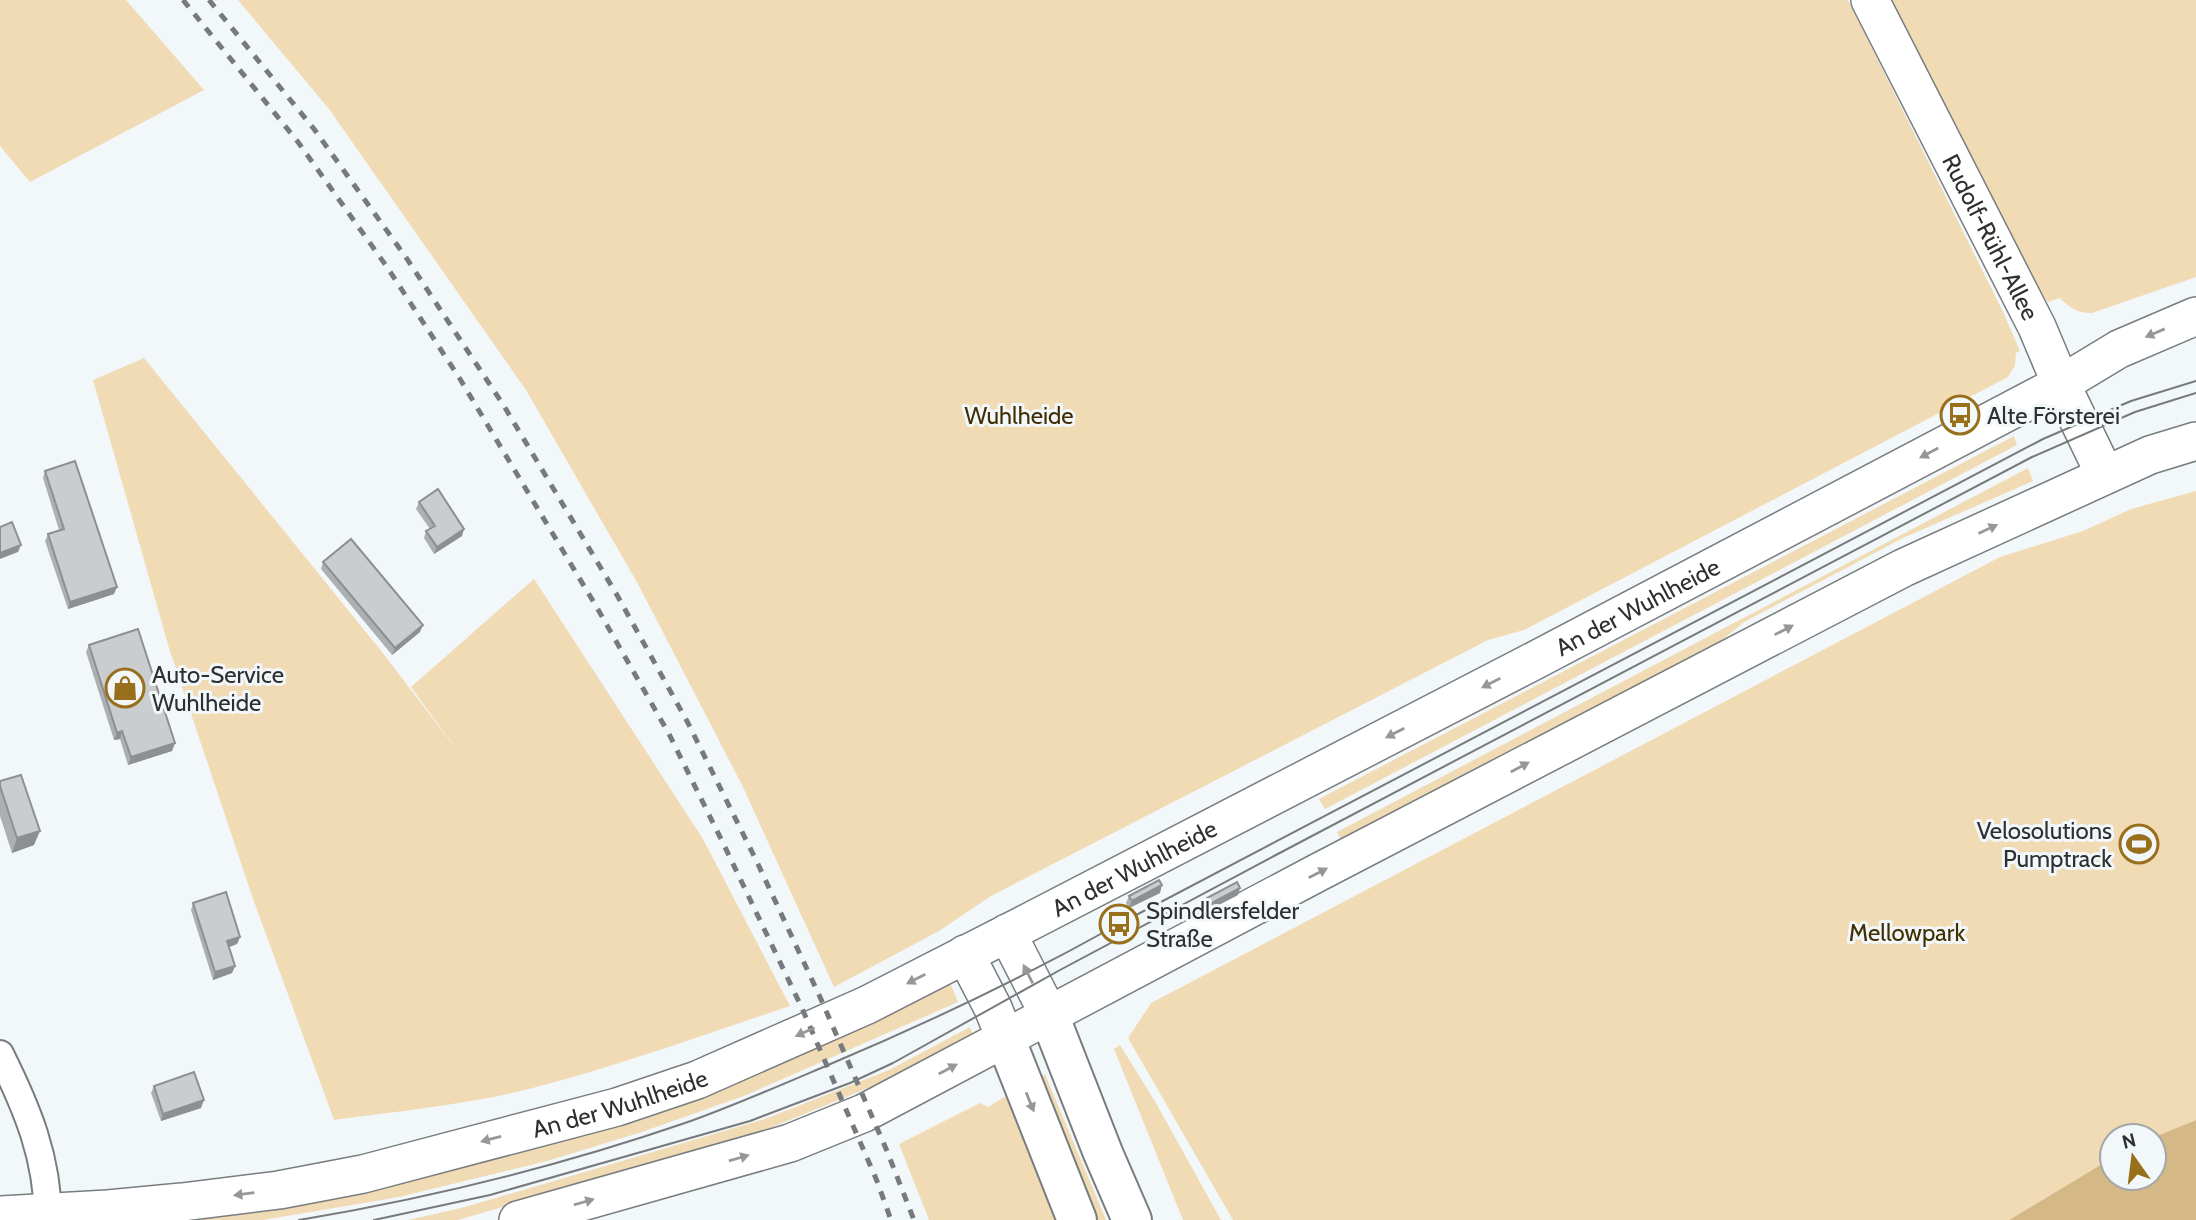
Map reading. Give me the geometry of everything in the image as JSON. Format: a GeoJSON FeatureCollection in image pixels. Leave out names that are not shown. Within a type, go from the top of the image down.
{"type":"FeatureCollection","features":[{"type":"Feature","properties":{"kind":"highway"},"geometry":{"type":"LineString","coordinates":[[1049,1015],[1132,1220]]}},
{"type":"Feature","properties":{"kind":"highway"},"geometry":{"type":"LineString","coordinates":[[1005,1038],[1077,1220]]}},
{"type":"Feature","properties":{"kind":"main road","name":"Rudolf-Rühl-Allee"},"geometry":{"type":"LineString","coordinates":[[1870,0],[2037,327],[2105,475]]}},
{"type":"Feature","properties":{"kind":"main road","name":"An der Wuhlheide"},"geometry":{"type":"LineString","coordinates":[[0,1215],[48,1216],[169,1203],[279,1190],[363,1174],[617,1107],[697,1080],[867,1005],[1526,665],[2061,384],[2119,349],[2196,316]]}},
{"type":"Feature","properties":{"kind":"main road"},"geometry":{"type":"LineString","coordinates":[[518,1220],[790,1143],[864,1113],[1879,581],[2150,455],[2196,441]]}},
{"type":"Feature","properties":{"kind":"main road"},"geometry":{"type":"LineString","coordinates":[[1007,933],[1049,1015]]}},
{"type":"Feature","properties":{"kind":"main road"},"geometry":{"type":"LineString","coordinates":[[965,954],[1005,1038]]}},
{"type":"Feature","properties":{"kind":"street"},"geometry":{"type":"LineString","coordinates":[[0,1054],[32,1122],[42,1166],[48,1216]]}},
{"type":"Feature","properties":{"kind":"green space"},"geometry":{"type":"Polygon","coordinates":[[[0,0],[126,0],[204,90],[30,182],[0,146],[0,0]]]}},
{"type":"Feature","properties":{"kind":"green space","name":"Wuhlheide"},"geometry":{"type":"Polygon","coordinates":[[[238,0],[1848,0],[2020,351],[2016,353],[2015,365],[2008,377],[1524,630],[1488,640],[991,896],[939,931],[834,987],[742,785],[638,584],[526,390],[329,109],[238,0]]]}},
{"type":"Feature","properties":{"kind":"green space"},"geometry":{"type":"Polygon","coordinates":[[[1888,0],[2196,0],[2196,277],[2092,313],[2074,309],[2060,298],[2048,302],[2038,288],[1888,0]]]}},
{"type":"Feature","properties":{"kind":"green space"},"geometry":{"type":"Polygon","coordinates":[[[144,358],[382,652],[460,754],[411,687],[534,579],[703,839],[790,1006],[628,1060],[505,1095],[334,1120],[252,896],[169,648],[93,380],[144,358]]]}},
{"type":"Feature","properties":{"kind":"green space"},"geometry":{"type":"Polygon","coordinates":[[[2014,436],[2017,445],[1325,809],[1319,799],[2014,436]]]}},
{"type":"Feature","properties":{"kind":"green space"},"geometry":{"type":"Polygon","coordinates":[[[2028,468],[2033,481],[1903,538],[1744,622],[1708,652],[1343,843],[1337,832],[2028,468]]]}},
{"type":"Feature","properties":{"kind":"green space","name":"Mellowpark"},"geometry":{"type":"Polygon","coordinates":[[[2196,491],[2196,1120],[2168,1131],[2168,1122],[2098,1122],[2098,1166],[2009,1220],[1233,1220],[1128,1038],[1151,1003],[2000,557],[2083,531],[2131,509],[2196,491]]]}},
{"type":"Feature","properties":{"kind":"green space"},"geometry":{"type":"Polygon","coordinates":[[[951,985],[958,1002],[744,1096],[642,1132],[547,1161],[399,1197],[263,1220],[128,1220],[325,1195],[461,1167],[620,1123],[932,988],[951,985]]]}},
{"type":"Feature","properties":{"kind":"green space"},"geometry":{"type":"Polygon","coordinates":[[[970,1027],[973,1035],[885,1081],[760,1132],[458,1220],[408,1220],[465,1207],[765,1119],[889,1070],[970,1027]]]}},
{"type":"Feature","properties":{"kind":"green space"},"geometry":{"type":"Polygon","coordinates":[[[1120,1045],[1156,1103],[1221,1220],[1183,1220],[1114,1049],[1120,1045]]]}},
{"type":"Feature","properties":{"kind":"green space"},"geometry":{"type":"Polygon","coordinates":[[[1045,1074],[1106,1220],[1090,1220],[1035,1079],[1045,1074]]]}},
{"type":"Feature","properties":{"kind":"green space"},"geometry":{"type":"Polygon","coordinates":[[[1006,1096],[1020,1113],[1063,1220],[929,1220],[899,1144],[980,1103],[988,1107],[1006,1096]]]}},
{"type":"Feature","properties":{"kind":"shaded area"},"geometry":{"type":"Polygon","coordinates":[[[2196,1120],[2196,1220],[2009,1220],[2098,1166],[2098,1192],[2168,1192],[2168,1131],[2196,1120]]]}},
{"type":"Feature","properties":{"kind":"building"},"geometry":{"type":"Polygon","coordinates":[[[75,461],[117,587],[70,602],[48,534],[64,529],[45,471],[75,461]]]}},
{"type":"Feature","properties":{"kind":"building"},"geometry":{"type":"Polygon","coordinates":[[[438,489],[464,529],[437,547],[426,531],[435,526],[419,502],[438,489]]]}},
{"type":"Feature","properties":{"kind":"building"},"geometry":{"type":"Polygon","coordinates":[[[12,522],[21,545],[0,553],[0,527],[12,522]]]}},
{"type":"Feature","properties":{"kind":"building"},"geometry":{"type":"Polygon","coordinates":[[[351,539],[423,625],[395,648],[323,562],[351,539]]]}},
{"type":"Feature","properties":{"kind":"building","name":"Auto-Service Wuhlheide"},"geometry":{"type":"Polygon","coordinates":[[[138,629],[175,743],[131,757],[122,731],[117,733],[89,645],[138,629]]]}},
{"type":"Feature","properties":{"kind":"building"},"geometry":{"type":"Polygon","coordinates":[[[21,775],[40,831],[17,838],[0,781],[21,775]]]}},
{"type":"Feature","properties":{"kind":"building"},"geometry":{"type":"Polygon","coordinates":[[[1159,880],[1162,885],[1132,901],[1129,896],[1159,880]]]}},
{"type":"Feature","properties":{"kind":"building"},"geometry":{"type":"Polygon","coordinates":[[[1237,882],[1240,888],[1210,904],[1207,898],[1237,882]]]}},
{"type":"Feature","properties":{"kind":"building"},"geometry":{"type":"Polygon","coordinates":[[[226,892],[240,937],[227,941],[235,966],[215,972],[193,903],[226,892]]]}},
{"type":"Feature","properties":{"kind":"building"},"geometry":{"type":"Polygon","coordinates":[[[194,1072],[204,1100],[163,1114],[154,1086],[194,1072]]]}},
{"type":"Feature","properties":{"kind":"tram line"},"geometry":{"type":"LineString","coordinates":[[299,1220],[397,1202],[494,1179],[638,1139],[739,1102],[902,1033],[1048,962],[2043,439],[2131,401],[2196,381]]}},
{"type":"Feature","properties":{"kind":"tram line"},"geometry":{"type":"LineString","coordinates":[[374,1220],[490,1195],[750,1121],[850,1083],[893,1063],[1274,856],[2032,457],[2135,412],[2196,393]]}},
{"type":"Feature","properties":{"kind":"railway"},"geometry":{"type":"LineString","coordinates":[[183,0],[298,142],[387,267],[460,379],[596,606],[669,734],[724,845],[801,1006],[877,1181],[891,1220]]}},
{"type":"Feature","properties":{"kind":"railway"},"geometry":{"type":"LineString","coordinates":[[209,0],[314,129],[405,256],[504,406],[617,595],[688,723],[757,862],[820,997],[914,1220]]}},
{"type":"Feature","properties":{"kind":"place","name":"Alte Försterei"},"geometry":{"type":"Point","coordinates":[1960,415]}},
{"type":"Feature","properties":{"kind":"place","name":"Auto-Service Wuhlheide"},"geometry":{"type":"Point","coordinates":[125,688]}},
{"type":"Feature","properties":{"kind":"place","name":"Velosolutions Pumptrack"},"geometry":{"type":"Point","coordinates":[2139,844]}},
{"type":"Feature","properties":{"kind":"place","name":"Spindlersfelder Straße"},"geometry":{"type":"Point","coordinates":[1119,924]}}]}
